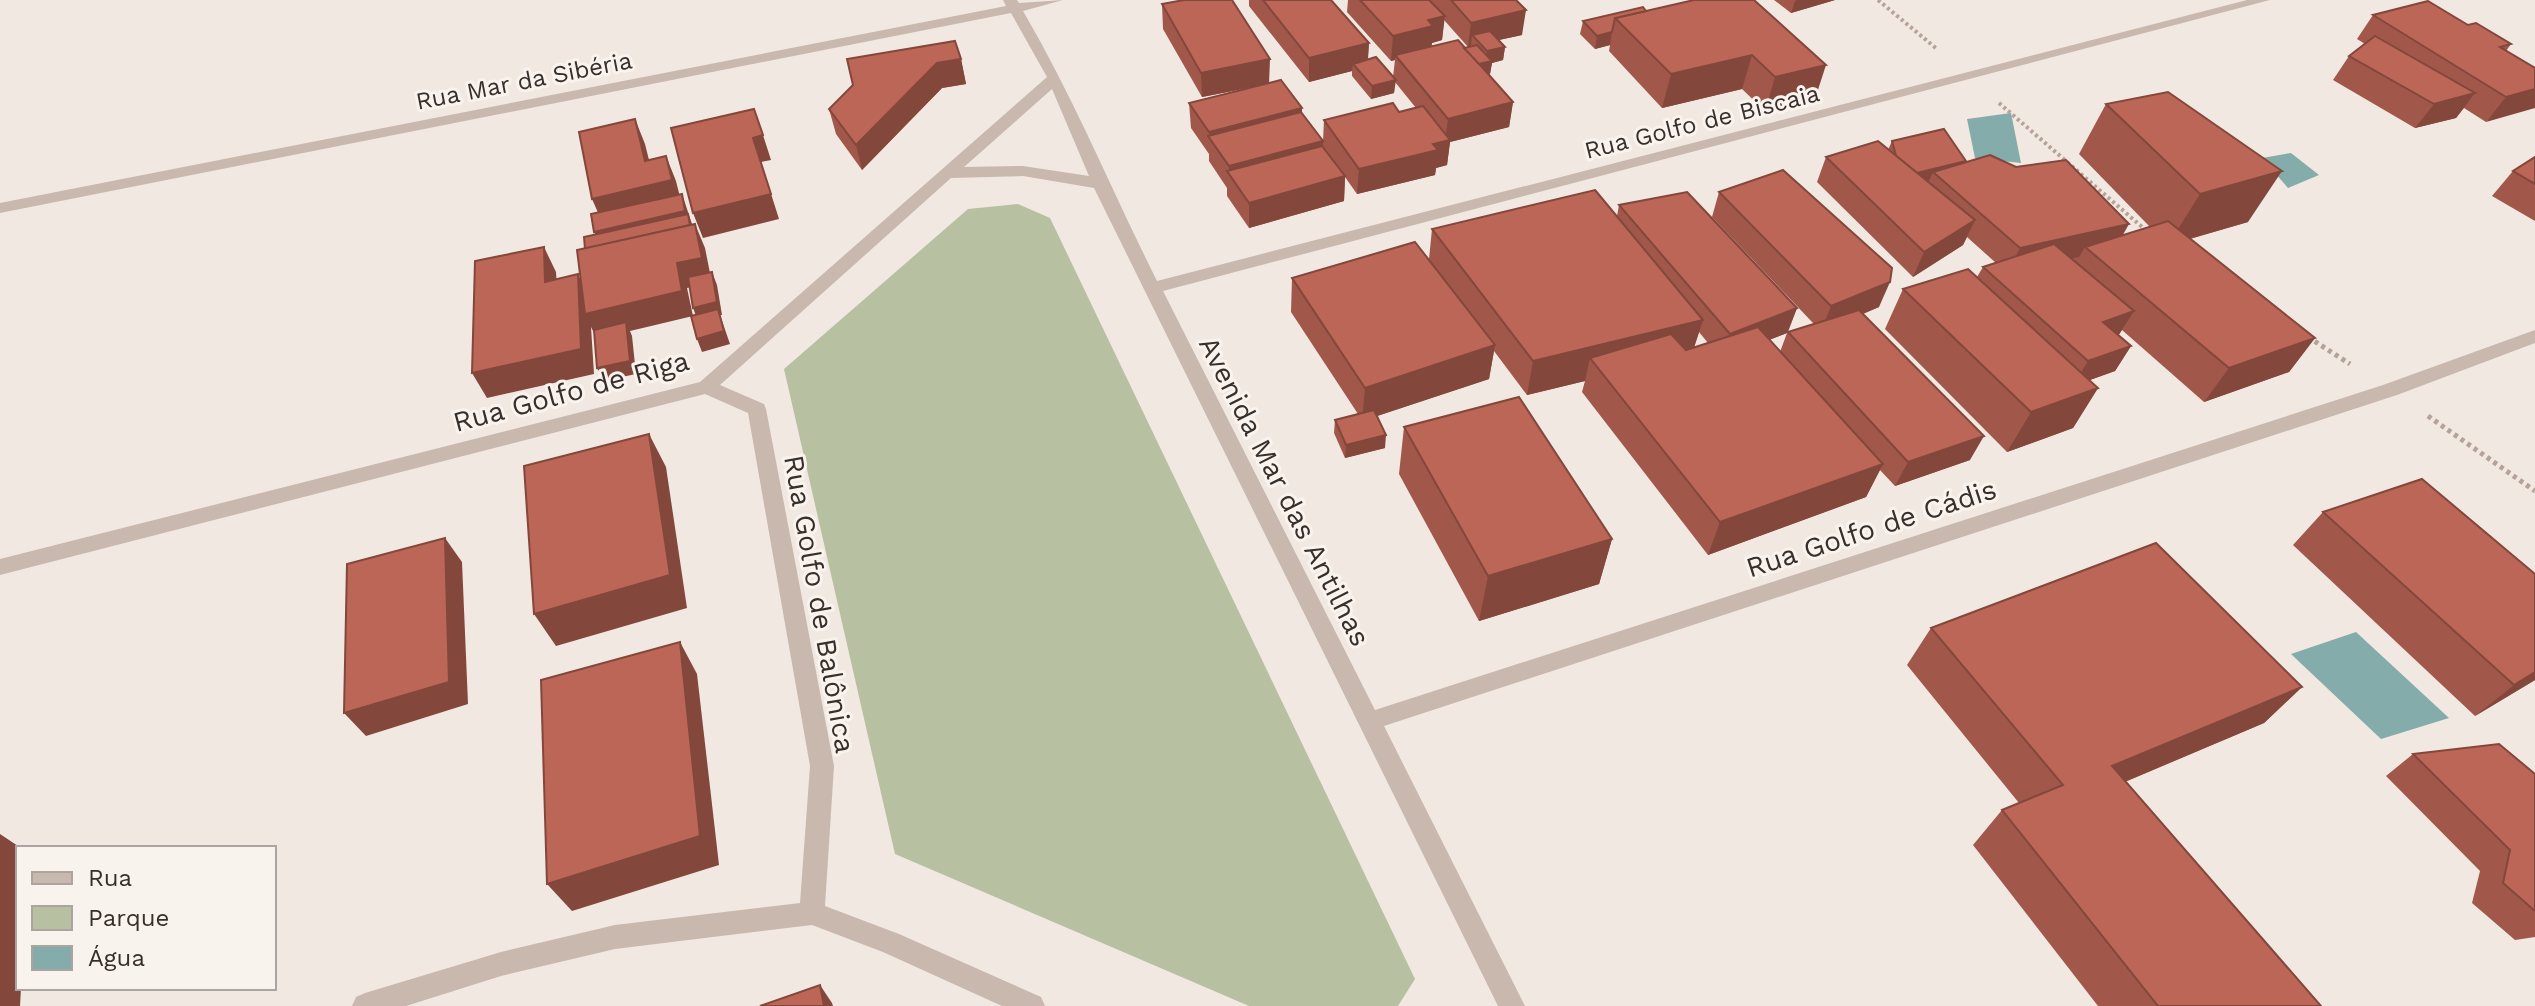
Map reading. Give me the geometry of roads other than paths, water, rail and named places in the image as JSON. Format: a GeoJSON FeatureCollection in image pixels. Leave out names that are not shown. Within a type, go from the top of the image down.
{"type":"FeatureCollection","features":[{"type":"Feature","properties":{"kind":"street","name":"Rua Mar da Sibéria"},"geometry":{"type":"LineString","coordinates":[[0,208],[1012,4],[1056,0]]}},
{"type":"Feature","properties":{"kind":"street","name":"Rua Golfo de Biscaia"},"geometry":{"type":"LineString","coordinates":[[1152,288],[2263,0]]}},
{"type":"Feature","properties":{"kind":"street","name":"Avenida Mar das Antilhas"},"geometry":{"type":"LineString","coordinates":[[1012,4],[1055,78],[1100,184],[1512,1006]]}},
{"type":"Feature","properties":{"kind":"street","name":"Rua Golfo de Riga"},"geometry":{"type":"LineString","coordinates":[[0,567],[706,387],[1055,78]]}},
{"type":"Feature","properties":{"kind":"street"},"geometry":{"type":"LineString","coordinates":[[946,174],[988,169],[1038,170],[1100,184]]}},
{"type":"Feature","properties":{"kind":"street","name":"Rua Golfo de Cádis"},"geometry":{"type":"LineString","coordinates":[[1370,721],[2390,390],[2535,336]]}},
{"type":"Feature","properties":{"kind":"street","name":"Rua Golfo de Balônica"},"geometry":{"type":"LineString","coordinates":[[706,387],[757,409],[822,766],[812,913]]}},
{"type":"Feature","properties":{"kind":"street"},"geometry":{"type":"LineString","coordinates":[[365,1006],[501,964],[615,937],[812,913],[890,943],[1032,1006]]}},
{"type":"Feature","properties":{"kind":"water"},"geometry":{"type":"Polygon","coordinates":[[[2011,113],[2021,163],[1975,158],[1967,119],[2011,113]]]}},
{"type":"Feature","properties":{"kind":"water"},"geometry":{"type":"Polygon","coordinates":[[[2291,153],[2319,175],[2288,188],[2262,158],[2291,153]]]}},
{"type":"Feature","properties":{"kind":"water"},"geometry":{"type":"Polygon","coordinates":[[[2356,632],[2449,718],[2381,739],[2291,654],[2356,632]]]}}]}
